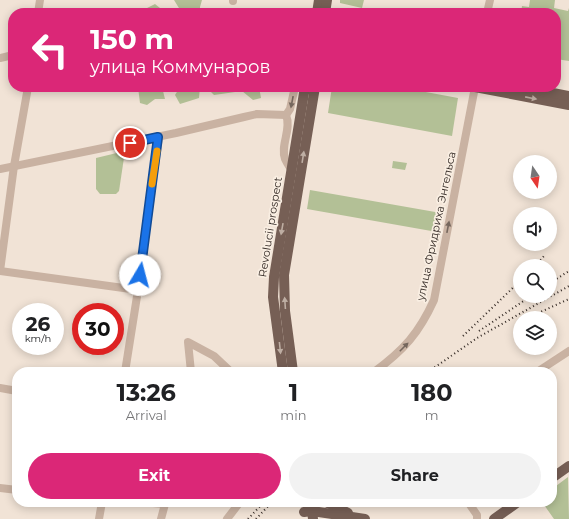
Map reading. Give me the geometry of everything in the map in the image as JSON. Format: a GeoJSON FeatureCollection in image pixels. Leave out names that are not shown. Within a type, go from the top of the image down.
{"type":"FeatureCollection","features":[{"type":"Feature","properties":{"kind":"main road","name":"Revolucii prospect"},"geometry":{"type":"LineString","coordinates":[[282,367],[273,297],[274,277],[304,92]]}},
{"type":"Feature","properties":{"kind":"main road","name":"Revolucii prospect"},"geometry":{"type":"LineString","coordinates":[[292,367],[285,311],[284,275],[313,92]]}},
{"type":"Feature","properties":{"kind":"main road"},"geometry":{"type":"LineString","coordinates":[[501,92],[569,105]]}},
{"type":"Feature","properties":{"kind":"main road"},"geometry":{"type":"LineString","coordinates":[[548,92],[569,96]]}},
{"type":"Feature","properties":{"kind":"main road"},"geometry":{"type":"LineString","coordinates":[[557,474],[569,466]]}},
{"type":"Feature","properties":{"kind":"main road"},"geometry":{"type":"LineString","coordinates":[[334,507],[361,519]]}},
{"type":"Feature","properties":{"kind":"main road"},"geometry":{"type":"LineString","coordinates":[[494,519],[511,507]]}},
{"type":"Feature","properties":{"kind":"main road"},"geometry":{"type":"LineString","coordinates":[[308,511],[361,519]]}},
{"type":"Feature","properties":{"kind":"street"},"geometry":{"type":"LineString","coordinates":[[27,92],[14,166],[0,267],[138,290]]}},
{"type":"Feature","properties":{"kind":"street"},"geometry":{"type":"LineString","coordinates":[[286,115],[290,109],[294,92]]}},
{"type":"Feature","properties":{"kind":"street","name":"улица Фридриха Энгельса"},"geometry":{"type":"LineString","coordinates":[[380,367],[396,355],[412,339],[425,319],[434,300],[474,92]]}},
{"type":"Feature","properties":{"kind":"street"},"geometry":{"type":"LineString","coordinates":[[0,169],[158,137],[257,114],[286,115]]}},
{"type":"Feature","properties":{"kind":"street"},"geometry":{"type":"LineString","coordinates":[[286,115],[288,121],[284,154],[285,159],[292,170]]}},
{"type":"Feature","properties":{"kind":"street"},"geometry":{"type":"LineString","coordinates":[[126,367],[138,290],[158,137]]}},
{"type":"Feature","properties":{"kind":"street"},"geometry":{"type":"LineString","coordinates":[[190,367],[188,342],[214,356],[226,367]]}},
{"type":"Feature","properties":{"kind":"street"},"geometry":{"type":"LineString","coordinates":[[545,367],[569,351]]}},
{"type":"Feature","properties":{"kind":"street"},"geometry":{"type":"LineString","coordinates":[[0,388],[12,390]]}},
{"type":"Feature","properties":{"kind":"street"},"geometry":{"type":"LineString","coordinates":[[0,488],[12,489]]}},
{"type":"Feature","properties":{"kind":"street"},"geometry":{"type":"LineString","coordinates":[[99,519],[101,507]]}},
{"type":"Feature","properties":{"kind":"street"},"geometry":{"type":"LineString","coordinates":[[161,519],[165,507]]}},
{"type":"Feature","properties":{"kind":"street"},"geometry":{"type":"LineString","coordinates":[[227,519],[236,507]]}},
{"type":"Feature","properties":{"kind":"street"},"geometry":{"type":"LineString","coordinates":[[471,507],[477,519]]}},
{"type":"Feature","properties":{"kind":"green space"},"geometry":{"type":"Polygon","coordinates":[[[174,0],[202,0],[200,8],[179,8],[174,0]]]}},
{"type":"Feature","properties":{"kind":"green space"},"geometry":{"type":"Polygon","coordinates":[[[340,0],[364,0],[362,8],[340,3],[340,0]]]}},
{"type":"Feature","properties":{"kind":"green space"},"geometry":{"type":"Polygon","coordinates":[[[530,0],[555,0],[554,8],[522,8],[522,6],[529,7],[530,0]]]}},
{"type":"Feature","properties":{"kind":"green space"},"geometry":{"type":"Polygon","coordinates":[[[155,4],[160,8],[147,8],[155,4]]]}},
{"type":"Feature","properties":{"kind":"green space"},"geometry":{"type":"Polygon","coordinates":[[[569,8],[569,61],[561,60],[561,10],[568,11],[569,8]]]}},
{"type":"Feature","properties":{"kind":"green space"},"geometry":{"type":"Polygon","coordinates":[[[139,92],[163,92],[165,99],[155,99],[147,105],[140,103],[139,92]]]}},
{"type":"Feature","properties":{"kind":"green space"},"geometry":{"type":"Polygon","coordinates":[[[177,92],[200,92],[199,98],[180,104],[175,95],[177,92]]]}},
{"type":"Feature","properties":{"kind":"green space"},"geometry":{"type":"Polygon","coordinates":[[[211,92],[235,92],[214,95],[211,92]]]}},
{"type":"Feature","properties":{"kind":"green space"},"geometry":{"type":"Polygon","coordinates":[[[243,92],[260,92],[261,98],[253,100],[243,92]]]}},
{"type":"Feature","properties":{"kind":"green space"},"geometry":{"type":"Polygon","coordinates":[[[331,92],[426,92],[458,98],[452,136],[328,113],[331,92]]]}},
{"type":"Feature","properties":{"kind":"green space"},"geometry":{"type":"Polygon","coordinates":[[[125,151],[119,191],[116,194],[100,194],[96,189],[96,158],[125,151]]]}},
{"type":"Feature","properties":{"kind":"green space"},"geometry":{"type":"Polygon","coordinates":[[[393,161],[407,163],[405,170],[392,168],[393,161]]]}},
{"type":"Feature","properties":{"kind":"green space"},"geometry":{"type":"Polygon","coordinates":[[[310,190],[441,213],[437,232],[307,209],[310,190]]]}},
{"type":"Feature","properties":{"kind":"green space"},"geometry":{"type":"Polygon","coordinates":[[[568,477],[569,519],[554,519],[546,507],[557,507],[557,485],[568,477]]]}},
{"type":"Feature","properties":{"kind":"railway"},"geometry":{"type":"LineString","coordinates":[[541,259],[544,256]]}},
{"type":"Feature","properties":{"kind":"railway"},"geometry":{"type":"LineString","coordinates":[[557,279],[569,271]]}},
{"type":"Feature","properties":{"kind":"railway"},"geometry":{"type":"LineString","coordinates":[[435,367],[477,338],[569,286]]}},
{"type":"Feature","properties":{"kind":"railway"},"geometry":{"type":"LineString","coordinates":[[463,336],[513,288]]}},
{"type":"Feature","properties":{"kind":"railway"},"geometry":{"type":"LineString","coordinates":[[543,311],[569,299]]}},
{"type":"Feature","properties":{"kind":"railway"},"geometry":{"type":"LineString","coordinates":[[479,331],[521,303]]}},
{"type":"Feature","properties":{"kind":"railway"},"geometry":{"type":"LineString","coordinates":[[248,519],[259,507]]}},
{"type":"Feature","properties":{"kind":"railway"},"geometry":{"type":"LineString","coordinates":[[256,519],[267,507]]}},
{"type":"Feature","properties":{"kind":"slow traffic"},"geometry":{"type":"LineString","coordinates":[[152,184],[157,151]]}},
{"type":"Feature","properties":{"kind":"route"},"geometry":{"type":"LineString","coordinates":[[130,143],[158,137],[140,275]]}}]}
